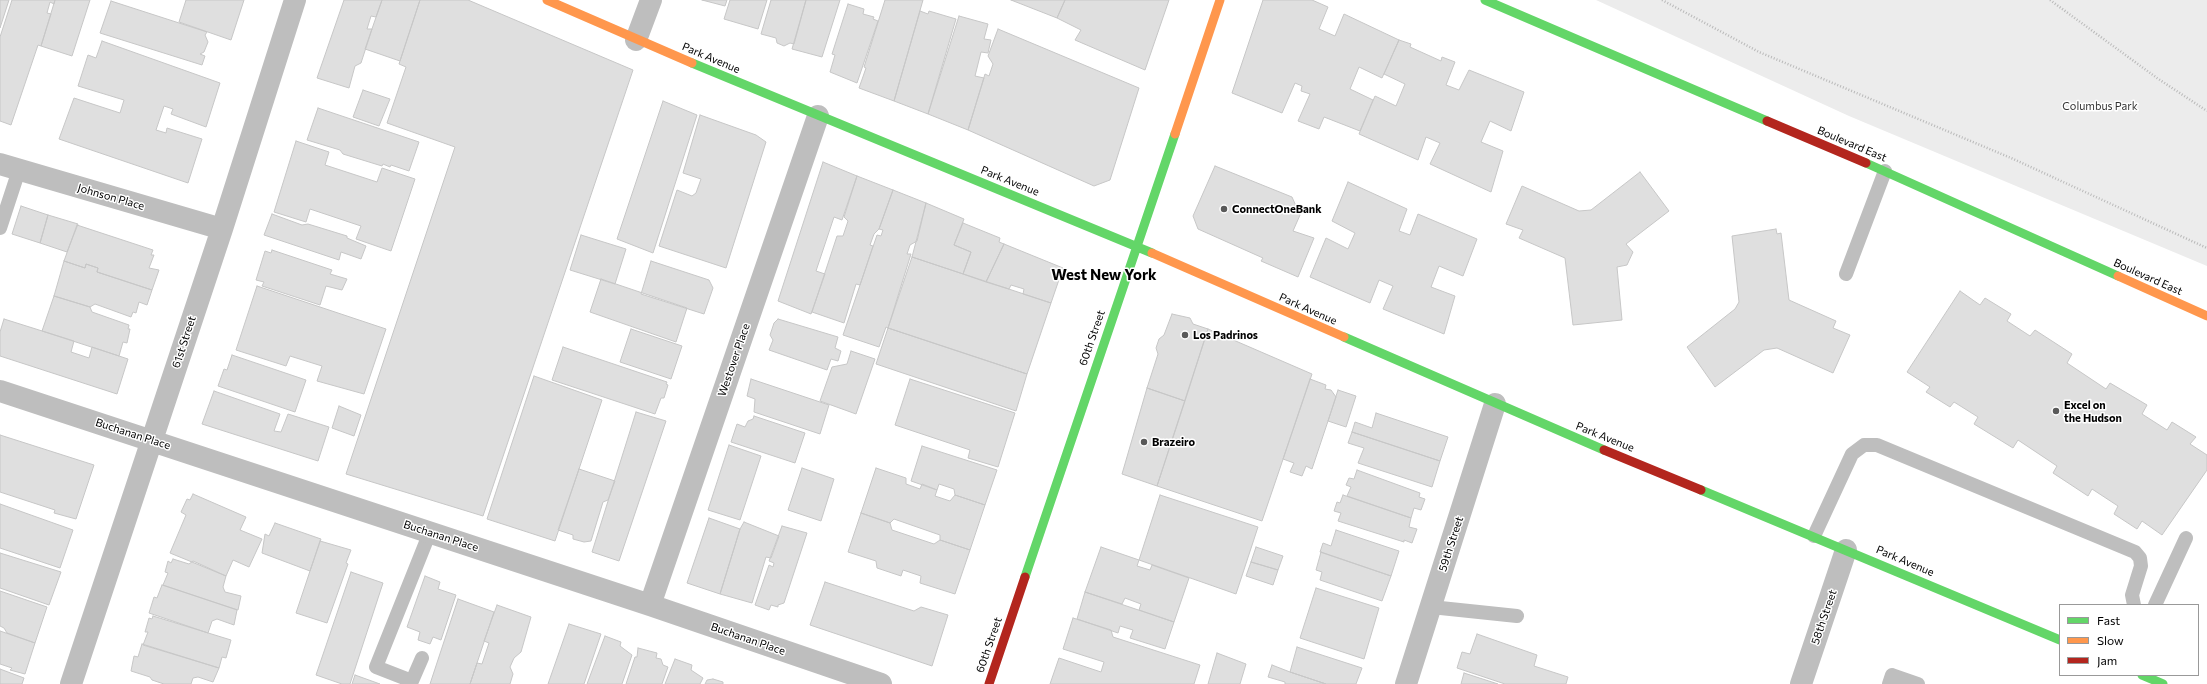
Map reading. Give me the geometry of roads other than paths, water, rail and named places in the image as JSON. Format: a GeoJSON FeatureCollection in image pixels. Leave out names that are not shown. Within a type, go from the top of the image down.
{"type":"FeatureCollection","features":[{"type":"Feature","properties":{"kind":"main road","name":"Park Avenue"},"geometry":{"type":"LineString","coordinates":[[547,0],[636,40],[1136,246],[1495,404],[2059,640]]}},
{"type":"Feature","properties":{"kind":"main road","name":"60th Street"},"geometry":{"type":"LineString","coordinates":[[989,684],[1220,0]]}},
{"type":"Feature","properties":{"kind":"main road","name":"Boulevard East"},"geometry":{"type":"LineString","coordinates":[[1485,0],[1885,171],[2207,316]]}},
{"type":"Feature","properties":{"kind":"main road"},"geometry":{"type":"LineString","coordinates":[[2144,676],[2163,684]]}},
{"type":"Feature","properties":{"kind":"street","name":"61st Street"},"geometry":{"type":"LineString","coordinates":[[71,684],[222,229],[295,0]]}},
{"type":"Feature","properties":{"kind":"street"},"geometry":{"type":"LineString","coordinates":[[636,40],[651,0]]}},
{"type":"Feature","properties":{"kind":"street","name":"Westover Place"},"geometry":{"type":"LineString","coordinates":[[650,605],[818,116]]}},
{"type":"Feature","properties":{"kind":"street","name":"Johnson Place"},"geometry":{"type":"LineString","coordinates":[[9,167],[222,229]]}},
{"type":"Feature","properties":{"kind":"street","name":"Buchanan Place"},"geometry":{"type":"LineString","coordinates":[[0,391],[650,605],[881,684]]}},
{"type":"Feature","properties":{"kind":"street","name":"59th Street"},"geometry":{"type":"LineString","coordinates":[[1406,684],[1495,404]]}},
{"type":"Feature","properties":{"kind":"street","name":"58th Street"},"geometry":{"type":"LineString","coordinates":[[1801,684],[1846,550]]}},
{"type":"Feature","properties":{"kind":"lane"},"geometry":{"type":"LineString","coordinates":[[0,228],[9,167]]}},
{"type":"Feature","properties":{"kind":"lane"},"geometry":{"type":"LineString","coordinates":[[1846,274],[1885,171]]}},
{"type":"Feature","properties":{"kind":"lane"},"geometry":{"type":"LineString","coordinates":[[1814,536],[1852,454],[1864,446],[1877,445],[2135,552],[2140,558],[2141,566],[2132,595],[2134,604]]}},
{"type":"Feature","properties":{"kind":"lane"},"geometry":{"type":"LineString","coordinates":[[422,658],[412,681],[376,667],[430,532]]}},
{"type":"Feature","properties":{"kind":"lane"},"geometry":{"type":"LineString","coordinates":[[2156,604],[2186,538]]}},
{"type":"Feature","properties":{"kind":"lane"},"geometry":{"type":"LineString","coordinates":[[1431,607],[1517,616]]}},
{"type":"Feature","properties":{"kind":"lane"},"geometry":{"type":"LineString","coordinates":[[1889,684],[1892,675],[1918,684]]}},
{"type":"Feature","properties":{"kind":"place","name":"ConnectOneBank"},"geometry":{"type":"Point","coordinates":[1224,209]}},
{"type":"Feature","properties":{"kind":"place","name":"Los Padrinos"},"geometry":{"type":"Point","coordinates":[1185,335]}},
{"type":"Feature","properties":{"kind":"place","name":"Excel on the Hudson"},"geometry":{"type":"Point","coordinates":[2056,411]}},
{"type":"Feature","properties":{"kind":"place","name":"Brazeiro"},"geometry":{"type":"Point","coordinates":[1144,442]}},
{"type":"Feature","properties":{"kind":"district","name":"West New York"},"geometry":{"type":"Point","coordinates":[1104,275]}},
{"type":"Feature","properties":{"kind":"park label","name":"Columbus Park"},"geometry":{"type":"Point","coordinates":[2100,106]}}]}
